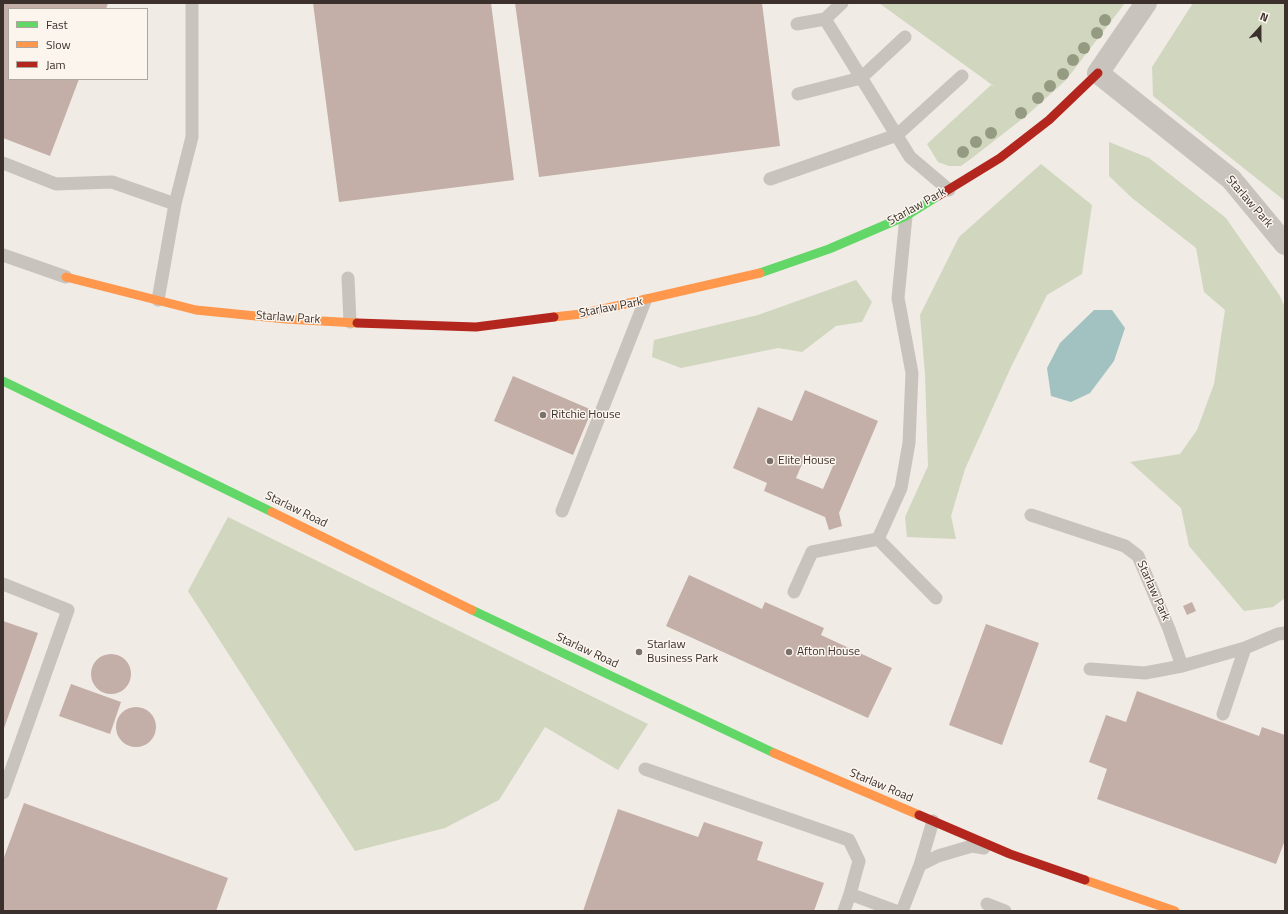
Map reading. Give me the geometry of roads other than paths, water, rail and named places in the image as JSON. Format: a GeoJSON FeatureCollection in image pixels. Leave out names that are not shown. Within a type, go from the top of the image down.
{"type":"FeatureCollection","features":[{"type":"Feature","properties":{"kind":"main road","name":"Starlaw Park"},"geometry":{"type":"LineString","coordinates":[[66,277],[196,310],[286,319],[476,327],[582,314],[645,301],[754,275],[829,249],[906,216],[1000,158],[1049,120],[1098,73]]}},
{"type":"Feature","properties":{"kind":"main road","name":"Starlaw Road"},"geometry":{"type":"LineString","coordinates":[[3,381],[441,595],[758,745],[1010,854],[1175,911]]}},
{"type":"Feature","properties":{"kind":"street","name":"Starlaw Park"},"geometry":{"type":"LineString","coordinates":[[1146,3],[1098,73],[1230,179],[1285,244]]}},
{"type":"Feature","properties":{"kind":"lane"},"geometry":{"type":"LineString","coordinates":[[158,300],[175,204],[192,137],[192,3]]}},
{"type":"Feature","properties":{"kind":"lane"},"geometry":{"type":"LineString","coordinates":[[798,24],[825,19],[842,3]]}},
{"type":"Feature","properties":{"kind":"lane"},"geometry":{"type":"LineString","coordinates":[[825,19],[910,157],[949,190]]}},
{"type":"Feature","properties":{"kind":"lane"},"geometry":{"type":"LineString","coordinates":[[798,94],[861,78],[905,37]]}},
{"type":"Feature","properties":{"kind":"lane"},"geometry":{"type":"LineString","coordinates":[[770,179],[897,135],[962,76]]}},
{"type":"Feature","properties":{"kind":"lane"},"geometry":{"type":"LineString","coordinates":[[3,163],[56,184],[112,182],[175,204]]}},
{"type":"Feature","properties":{"kind":"lane"},"geometry":{"type":"LineString","coordinates":[[878,539],[901,488],[909,443],[912,373],[898,298],[906,216]]}},
{"type":"Feature","properties":{"kind":"lane"},"geometry":{"type":"LineString","coordinates":[[3,255],[66,277]]}},
{"type":"Feature","properties":{"kind":"lane"},"geometry":{"type":"LineString","coordinates":[[348,278],[350,322]]}},
{"type":"Feature","properties":{"kind":"lane"},"geometry":{"type":"LineString","coordinates":[[562,511],[645,301]]}},
{"type":"Feature","properties":{"kind":"lane","name":"Starlaw Park"},"geometry":{"type":"LineString","coordinates":[[1030,514],[1125,546],[1138,556],[1170,629],[1182,666]]}},
{"type":"Feature","properties":{"kind":"lane"},"geometry":{"type":"LineString","coordinates":[[794,592],[812,552],[878,539]]}},
{"type":"Feature","properties":{"kind":"lane"},"geometry":{"type":"LineString","coordinates":[[878,539],[936,598]]}},
{"type":"Feature","properties":{"kind":"lane"},"geometry":{"type":"LineString","coordinates":[[3,584],[68,610],[3,793]]}},
{"type":"Feature","properties":{"kind":"lane"},"geometry":{"type":"LineString","coordinates":[[1090,669],[1145,673],[1182,666],[1245,648],[1278,634],[1285,633]]}},
{"type":"Feature","properties":{"kind":"lane"},"geometry":{"type":"LineString","coordinates":[[1223,714],[1245,648]]}},
{"type":"Feature","properties":{"kind":"lane"},"geometry":{"type":"LineString","coordinates":[[645,768],[849,840],[859,861],[844,911]]}},
{"type":"Feature","properties":{"kind":"lane"},"geometry":{"type":"LineString","coordinates":[[902,911],[920,865],[933,821]]}},
{"type":"Feature","properties":{"kind":"lane"},"geometry":{"type":"LineString","coordinates":[[920,865],[938,856],[972,846],[1010,854]]}},
{"type":"Feature","properties":{"kind":"lane"},"geometry":{"type":"LineString","coordinates":[[850,894],[896,911]]}},
{"type":"Feature","properties":{"kind":"lane"},"geometry":{"type":"LineString","coordinates":[[987,904],[1006,911]]}},
{"type":"Feature","properties":{"kind":"water"},"geometry":{"type":"Polygon","coordinates":[[[1094,310],[1112,310],[1125,328],[1114,361],[1090,393],[1071,402],[1051,396],[1047,368],[1060,343],[1094,310]]]}},
{"type":"Feature","properties":{"kind":"place","name":"Ritchie House"},"geometry":{"type":"Point","coordinates":[543,415]}},
{"type":"Feature","properties":{"kind":"place","name":"Elite House"},"geometry":{"type":"Point","coordinates":[770,461]}},
{"type":"Feature","properties":{"kind":"place","name":"Starlaw Business Park"},"geometry":{"type":"Point","coordinates":[639,652]}},
{"type":"Feature","properties":{"kind":"place","name":"Afton House"},"geometry":{"type":"Point","coordinates":[789,652]}}]}
